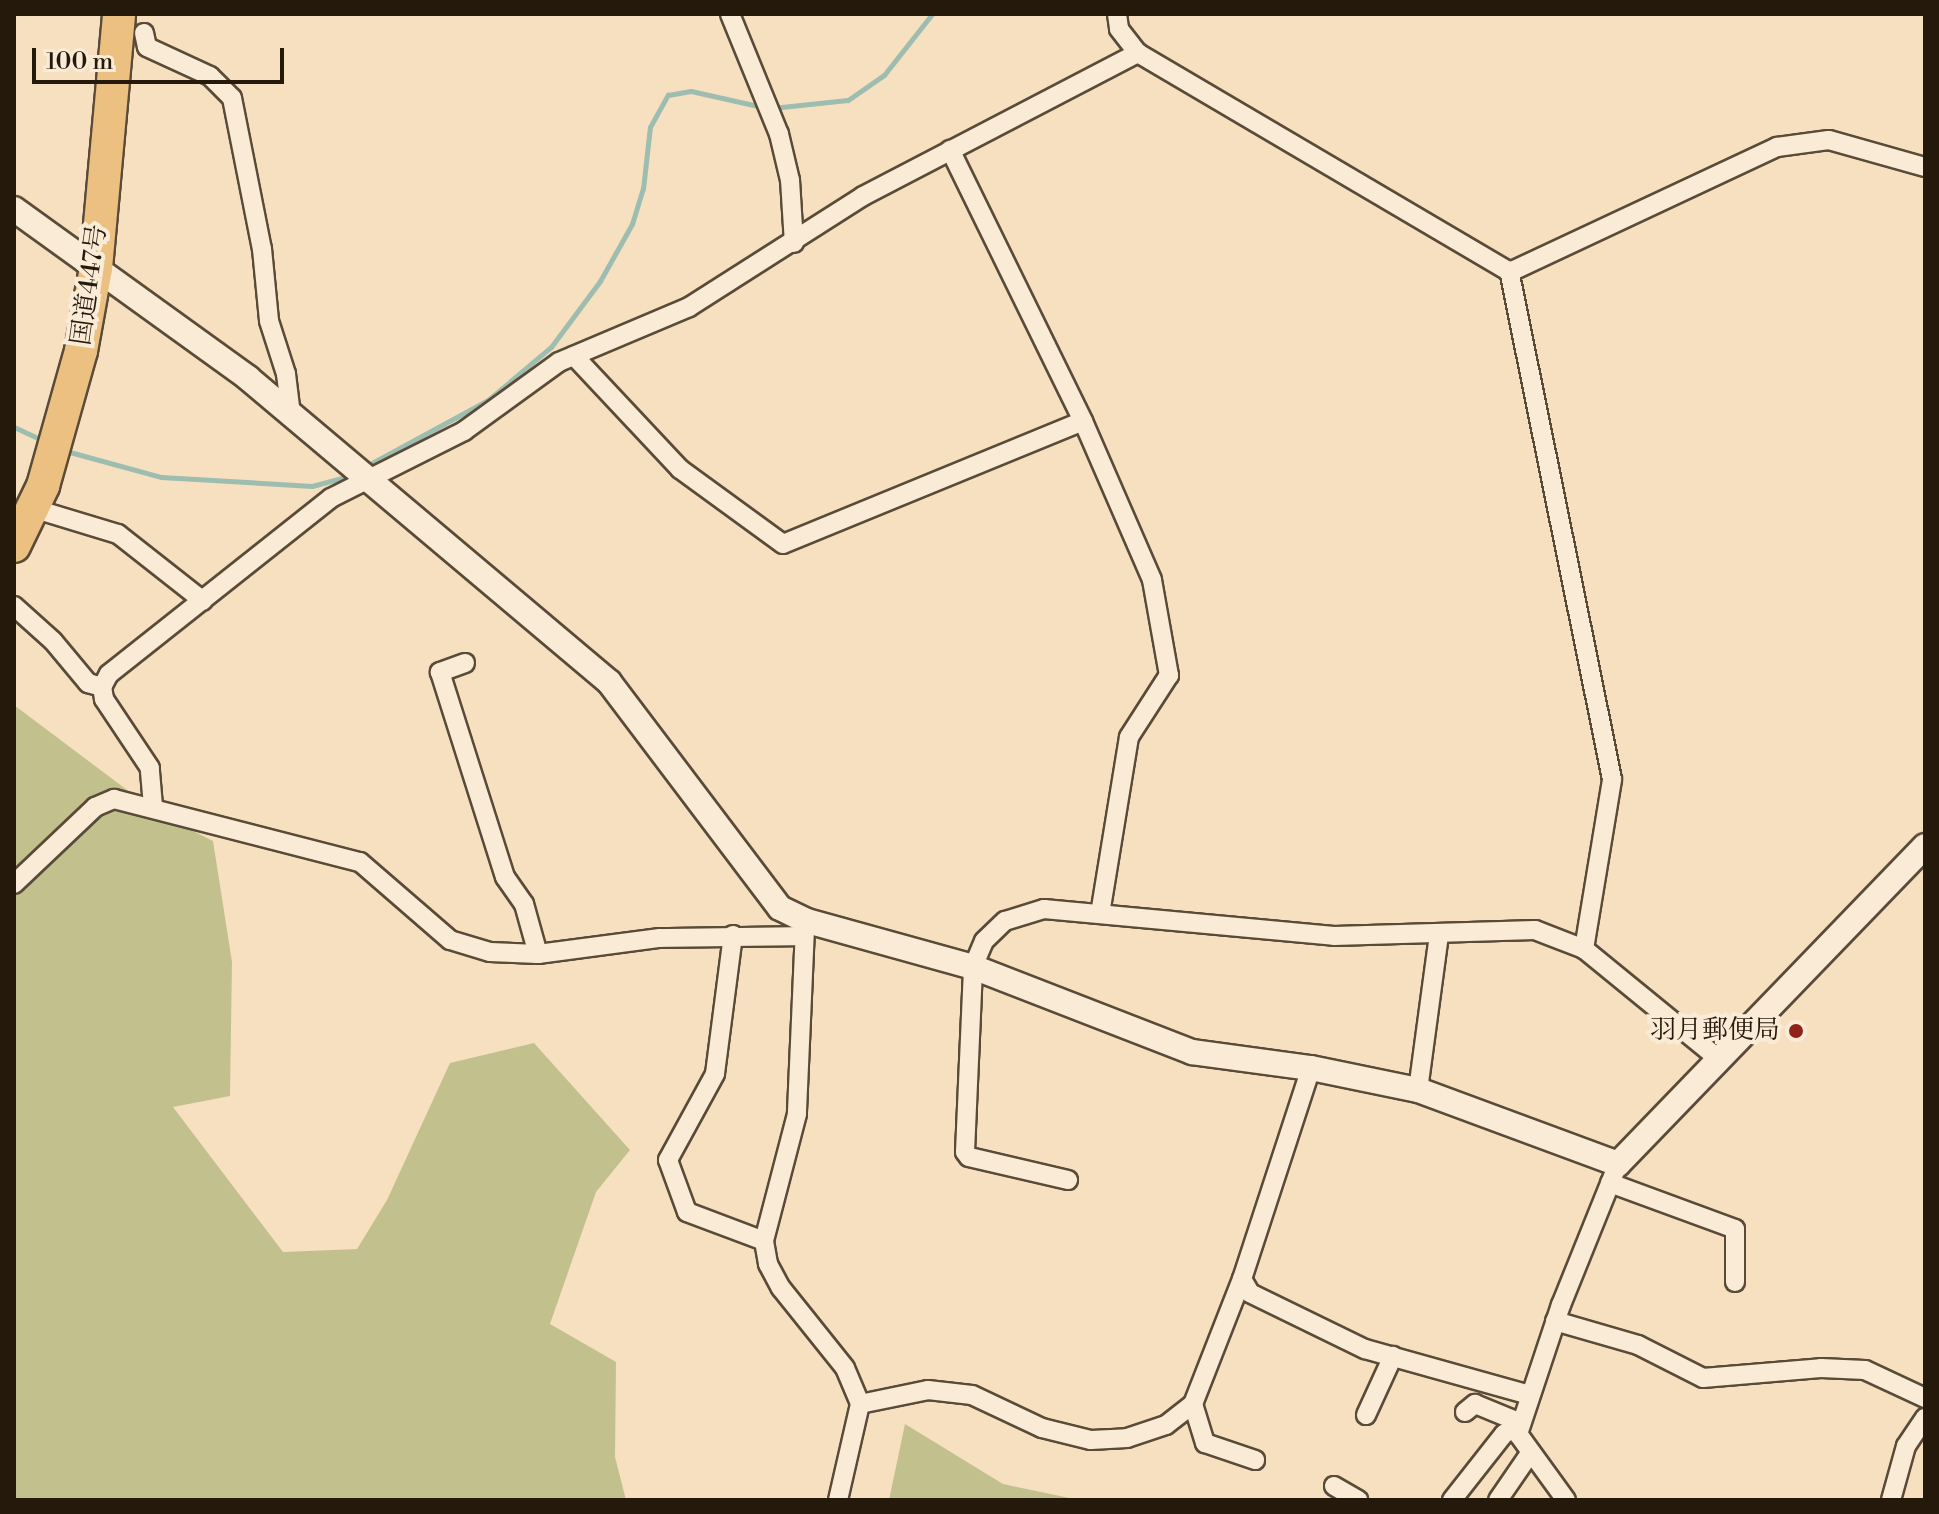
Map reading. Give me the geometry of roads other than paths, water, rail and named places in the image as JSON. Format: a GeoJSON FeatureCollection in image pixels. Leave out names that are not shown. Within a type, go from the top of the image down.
{"type":"FeatureCollection","features":[{"type":"Feature","properties":{"kind":"highway","name":"国道447号"},"geometry":{"type":"LineString","coordinates":[[14,546],[32,508],[64,422],[96,268],[132,23]]}},
{"type":"Feature","properties":{"kind":"street"},"geometry":{"type":"LineString","coordinates":[[730,14],[773,119],[790,180],[794,243]]}},
{"type":"Feature","properties":{"kind":"street"},"geometry":{"type":"LineString","coordinates":[[1117,14],[1119,29],[1138,53],[1509,270],[1612,779],[1584,949]]}},
{"type":"Feature","properties":{"kind":"street"},"geometry":{"type":"LineString","coordinates":[[132,23],[147,47],[210,76],[232,98],[262,249],[269,321],[286,374],[291,415]]}},
{"type":"Feature","properties":{"kind":"street"},"geometry":{"type":"LineString","coordinates":[[153,806],[150,768],[104,699],[102,687],[109,674],[331,498],[365,477],[464,431],[574,356],[689,307],[794,243],[863,196],[1138,53]]}},
{"type":"Feature","properties":{"kind":"street"},"geometry":{"type":"LineString","coordinates":[[1509,270],[1777,147],[1829,140],[1925,167]]}},
{"type":"Feature","properties":{"kind":"street"},"geometry":{"type":"LineString","coordinates":[[950,150],[1083,421],[1152,580],[1169,675],[1129,737],[1100,914]]}},
{"type":"Feature","properties":{"kind":"street"},"geometry":{"type":"LineString","coordinates":[[14,209],[291,415],[609,682],[759,885],[804,929]]}},
{"type":"Feature","properties":{"kind":"street"},"geometry":{"type":"LineString","coordinates":[[574,356],[680,469],[783,544],[1083,421]]}},
{"type":"Feature","properties":{"kind":"street"},"geometry":{"type":"LineString","coordinates":[[32,508],[118,534],[203,601]]}},
{"type":"Feature","properties":{"kind":"street"},"geometry":{"type":"LineString","coordinates":[[14,606],[53,641],[88,683],[102,687]]}},
{"type":"Feature","properties":{"kind":"street"},"geometry":{"type":"LineString","coordinates":[[465,663],[440,672],[505,877],[524,904],[538,954]]}},
{"type":"Feature","properties":{"kind":"street"},"geometry":{"type":"LineString","coordinates":[[14,884],[95,807],[114,799],[153,806],[360,862],[450,940],[490,952],[538,954],[804,929],[973,967],[1192,1052],[1311,1068],[1418,1090],[1614,1173],[1735,1229],[1735,1282]]}},
{"type":"Feature","properties":{"kind":"street"},"geometry":{"type":"LineString","coordinates":[[1566,1500],[1518,1434],[1555,1321],[1614,1173],[1719,1059],[1925,846]]}},
{"type":"Feature","properties":{"kind":"street"},"geometry":{"type":"LineString","coordinates":[[1068,1180],[969,1157],[965,1152],[973,967],[984,941],[1005,921],[1044,909],[1334,936],[1535,930],[1584,949],[1719,1059]]}},
{"type":"Feature","properties":{"kind":"street"},"geometry":{"type":"LineString","coordinates":[[804,929],[797,1114],[764,1241],[768,1264],[781,1288],[845,1368],[860,1404],[838,1500]]}},
{"type":"Feature","properties":{"kind":"street"},"geometry":{"type":"LineString","coordinates":[[733,935],[715,1074],[668,1160],[687,1212],[764,1241]]}},
{"type":"Feature","properties":{"kind":"street"},"geometry":{"type":"LineString","coordinates":[[1418,1090],[1439,935]]}},
{"type":"Feature","properties":{"kind":"street"},"geometry":{"type":"LineString","coordinates":[[1255,1460],[1205,1443],[1197,1430],[1193,1404],[1242,1279],[1311,1068]]}},
{"type":"Feature","properties":{"kind":"street"},"geometry":{"type":"LineString","coordinates":[[1242,1279],[1250,1293],[1365,1349],[1530,1395]]}},
{"type":"Feature","properties":{"kind":"street"},"geometry":{"type":"LineString","coordinates":[[1555,1321],[1638,1345],[1703,1378],[1821,1368],[1865,1370],[1925,1398]]}},
{"type":"Feature","properties":{"kind":"street"},"geometry":{"type":"LineString","coordinates":[[1366,1415],[1393,1356]]}},
{"type":"Feature","properties":{"kind":"street"},"geometry":{"type":"LineString","coordinates":[[860,1404],[928,1390],[972,1395],[1042,1428],[1091,1440],[1127,1438],[1166,1425],[1193,1404]]}},
{"type":"Feature","properties":{"kind":"street"},"geometry":{"type":"LineString","coordinates":[[1465,1412],[1475,1404],[1521,1423]]}},
{"type":"Feature","properties":{"kind":"street"},"geometry":{"type":"LineString","coordinates":[[1891,1500],[1906,1446],[1925,1418]]}},
{"type":"Feature","properties":{"kind":"street"},"geometry":{"type":"LineString","coordinates":[[1452,1500],[1504,1434],[1521,1423]]}},
{"type":"Feature","properties":{"kind":"street"},"geometry":{"type":"LineString","coordinates":[[1498,1500],[1531,1452]]}},
{"type":"Feature","properties":{"kind":"street"},"geometry":{"type":"LineString","coordinates":[[1334,1486],[1358,1500]]}},
{"type":"Feature","properties":{"kind":"waterway"},"geometry":{"type":"LineString","coordinates":[[772,108],[848,100],[884,75],[932,14]]}},
{"type":"Feature","properties":{"kind":"waterway"},"geometry":{"type":"LineString","coordinates":[[372,463],[488,400],[551,347],[600,281],[632,224],[643,189],[650,127],[668,95],[691,91],[762,107]]}},
{"type":"Feature","properties":{"kind":"waterway"},"geometry":{"type":"LineString","coordinates":[[14,427],[46,442]]}},
{"type":"Feature","properties":{"kind":"waterway"},"geometry":{"type":"LineString","coordinates":[[66,451],[161,477],[312,486],[346,477]]}},
{"type":"Feature","properties":{"kind":"place","name":"羽月郵便局"},"geometry":{"type":"Point","coordinates":[1796,1031]}}]}
